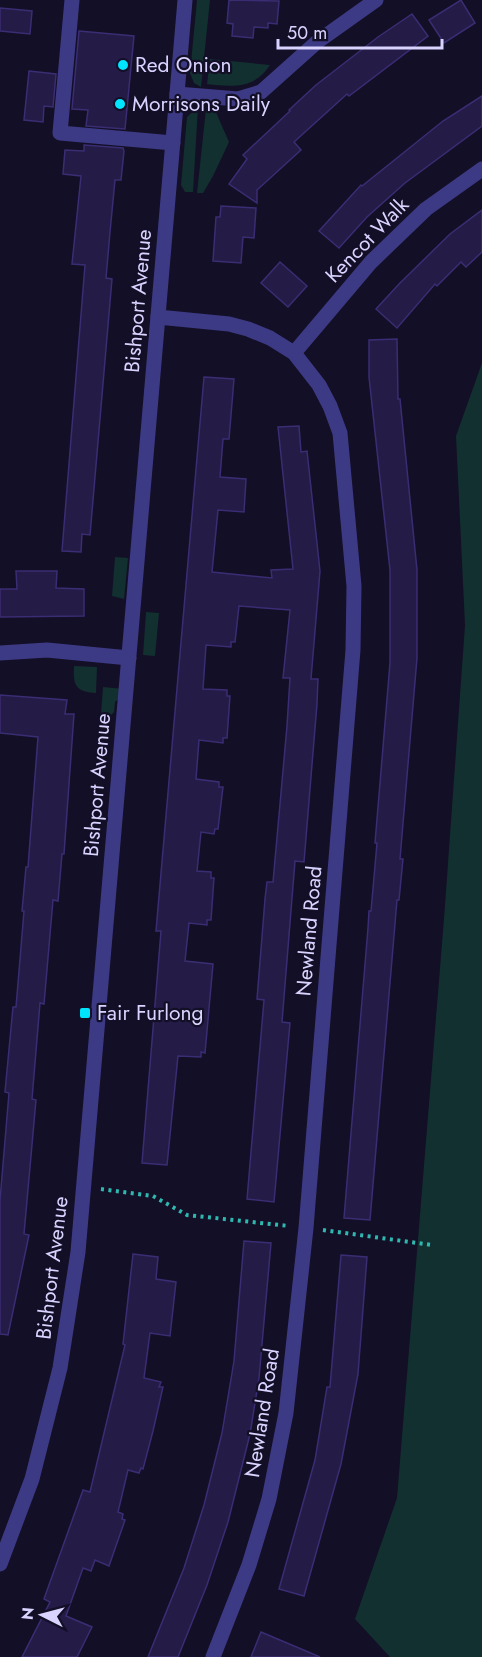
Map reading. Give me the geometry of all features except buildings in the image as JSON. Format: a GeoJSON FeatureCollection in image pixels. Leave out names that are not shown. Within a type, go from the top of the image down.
{"type":"FeatureCollection","features":[{"type":"Feature","properties":{"kind":"street"},"geometry":{"type":"LineString","coordinates":[[72,0],[60,133],[173,143]]}},
{"type":"Feature","properties":{"kind":"street","name":"Bishport Avenue"},"geometry":{"type":"LineString","coordinates":[[0,1564],[32,1479],[60,1368],[78,1252],[185,0]]}},
{"type":"Feature","properties":{"kind":"street"},"geometry":{"type":"LineString","coordinates":[[177,94],[238,99],[261,92],[316,42],[376,0]]}},
{"type":"Feature","properties":{"kind":"street","name":"Kencot Walk"},"geometry":{"type":"LineString","coordinates":[[294,353],[371,262],[426,209],[482,169]]}},
{"type":"Feature","properties":{"kind":"street","name":"Newland Road"},"geometry":{"type":"LineString","coordinates":[[158,317],[229,324],[270,338],[294,353],[319,385],[340,433],[354,586],[352,662],[294,1353],[286,1413],[269,1499],[249,1565],[213,1657]]}},
{"type":"Feature","properties":{"kind":"street"},"geometry":{"type":"LineString","coordinates":[[0,653],[47,650],[129,658]]}},
{"type":"Feature","properties":{"kind":"path"},"geometry":{"type":"LineString","coordinates":[[83,1187],[153,1196],[187,1215],[432,1245]]}},
{"type":"Feature","properties":{"kind":"green space"},"geometry":{"type":"Polygon","coordinates":[[[197,0],[210,0],[201,87],[194,83],[190,73],[197,0]]]}},
{"type":"Feature","properties":{"kind":"green space"},"geometry":{"type":"Polygon","coordinates":[[[210,59],[270,65],[257,79],[242,85],[216,85],[207,84],[210,59]]]}},
{"type":"Feature","properties":{"kind":"green space"},"geometry":{"type":"Polygon","coordinates":[[[198,107],[193,192],[185,192],[181,185],[187,117],[198,107]]]}},
{"type":"Feature","properties":{"kind":"green space"},"geometry":{"type":"Polygon","coordinates":[[[206,109],[215,110],[229,142],[203,193],[197,193],[206,109]]]}},
{"type":"Feature","properties":{"kind":"green space"},"geometry":{"type":"Polygon","coordinates":[[[482,363],[482,1657],[390,1657],[355,1619],[397,1498],[444,919],[465,625],[456,436],[482,363]]]}},
{"type":"Feature","properties":{"kind":"green space"},"geometry":{"type":"Polygon","coordinates":[[[115,557],[128,558],[124,599],[112,596],[115,557]]]}},
{"type":"Feature","properties":{"kind":"green space"},"geometry":{"type":"Polygon","coordinates":[[[146,612],[159,613],[155,656],[143,655],[146,612]]]}},
{"type":"Feature","properties":{"kind":"green space"},"geometry":{"type":"Polygon","coordinates":[[[74,666],[97,667],[96,693],[84,691],[77,686],[74,666]]]}},
{"type":"Feature","properties":{"kind":"green space"},"geometry":{"type":"Polygon","coordinates":[[[103,687],[124,689],[123,695],[115,702],[114,712],[111,715],[101,714],[103,687]]]}},
{"type":"Feature","properties":{"kind":"place","name":"Red Onion"},"geometry":{"type":"Point","coordinates":[123,65]}},
{"type":"Feature","properties":{"kind":"place","name":"Morrisons Daily"},"geometry":{"type":"Point","coordinates":[120,104]}},
{"type":"Feature","properties":{"kind":"place","name":"Fair Furlong"},"geometry":{"type":"Point","coordinates":[85,1013]}}]}
